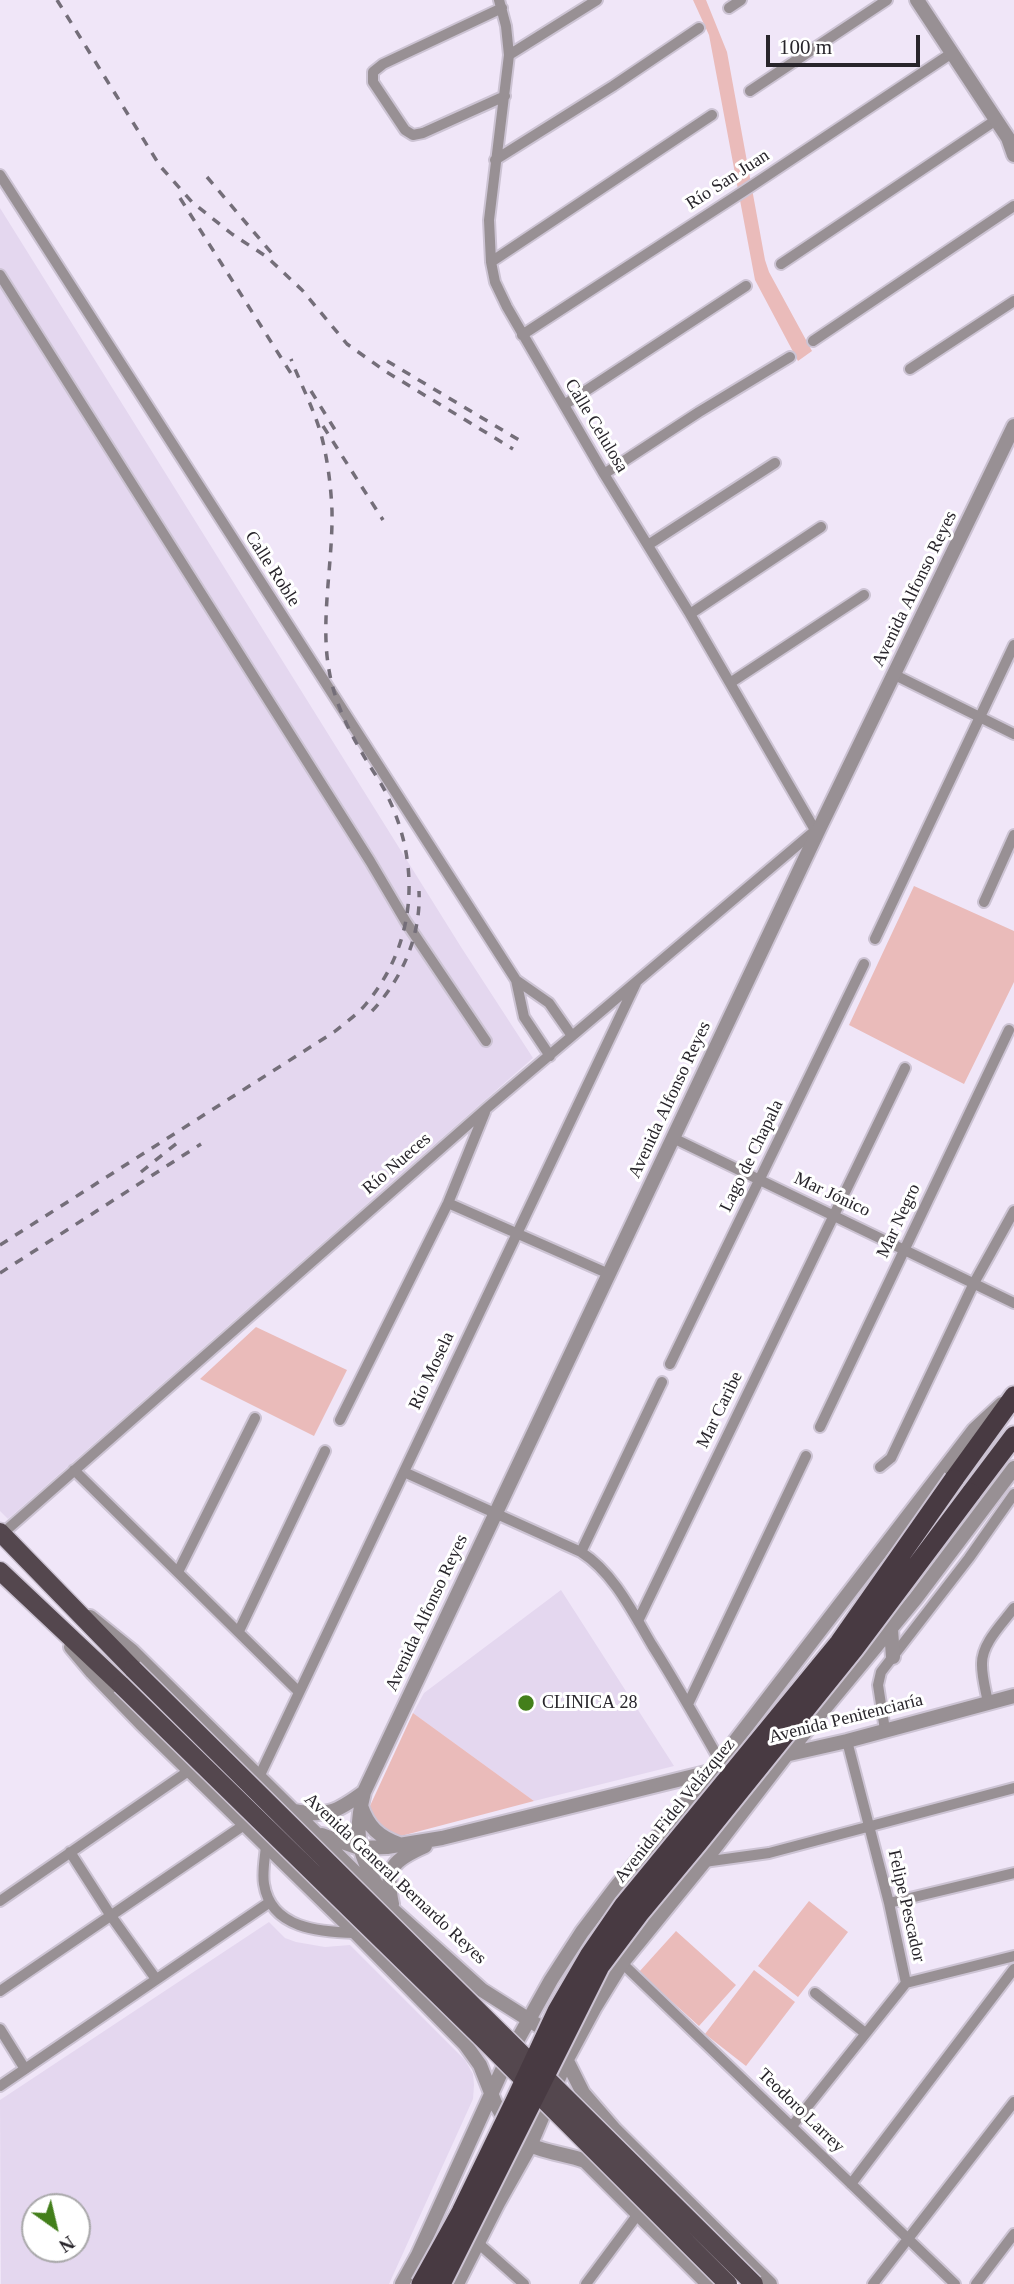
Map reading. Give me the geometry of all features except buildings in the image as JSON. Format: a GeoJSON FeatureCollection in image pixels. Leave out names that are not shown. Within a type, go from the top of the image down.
{"type":"FeatureCollection","features":[{"type":"Feature","properties":{"kind":"highway","name":"Avenida Fidel Velázquez"},"geometry":{"type":"LineString","coordinates":[[421,2284],[461,2211],[556,2011],[589,1956],[624,1905],[839,1643],[1014,1395]]}},
{"type":"Feature","properties":{"kind":"highway","name":"Avenida Fidel Velázquez"},"geometry":{"type":"LineString","coordinates":[[441,2284],[600,1966],[854,1649],[1014,1436]]}},
{"type":"Feature","properties":{"kind":"main road","name":"Avenida General Bernardo Reyes"},"geometry":{"type":"LineString","coordinates":[[1,1533],[134,1669],[754,2284]]}},
{"type":"Feature","properties":{"kind":"main road"},"geometry":{"type":"LineString","coordinates":[[0,1571],[121,1685],[484,2040],[728,2284]]}},
{"type":"Feature","properties":{"kind":"street"},"geometry":{"type":"LineString","coordinates":[[509,55],[597,0]]}},
{"type":"Feature","properties":{"kind":"street"},"geometry":{"type":"LineString","coordinates":[[729,8],[741,0]]}},
{"type":"Feature","properties":{"kind":"street"},"geometry":{"type":"LineString","coordinates":[[750,91],[887,0]]}},
{"type":"Feature","properties":{"kind":"street"},"geometry":{"type":"LineString","coordinates":[[917,0],[1011,139],[1014,155]]}},
{"type":"Feature","properties":{"kind":"street"},"geometry":{"type":"LineString","coordinates":[[500,4],[383,64],[373,72],[373,82],[405,131],[413,135],[505,96]]}},
{"type":"Feature","properties":{"kind":"street","name":"Calle Celulosa"},"geometry":{"type":"LineString","coordinates":[[500,4],[509,55],[489,220],[491,262],[500,295],[604,474],[818,829]]}},
{"type":"Feature","properties":{"kind":"street"},"geometry":{"type":"LineString","coordinates":[[495,159],[613,86],[699,28]]}},
{"type":"Feature","properties":{"kind":"street","name":"Río San Juan"},"geometry":{"type":"LineString","coordinates":[[522,335],[952,53]]}},
{"type":"Feature","properties":{"kind":"street"},"geometry":{"type":"LineString","coordinates":[[491,262],[712,115]]}},
{"type":"Feature","properties":{"kind":"street"},"geometry":{"type":"LineString","coordinates":[[781,264],[996,120]]}},
{"type":"Feature","properties":{"kind":"street","name":"Calle Roble"},"geometry":{"type":"LineString","coordinates":[[0,175],[516,980],[524,1017],[550,1056]]}},
{"type":"Feature","properties":{"kind":"street"},"geometry":{"type":"LineString","coordinates":[[813,341],[1014,206]]}},
{"type":"Feature","properties":{"kind":"street"},"geometry":{"type":"LineString","coordinates":[[0,275],[406,922],[486,1041]]}},
{"type":"Feature","properties":{"kind":"street"},"geometry":{"type":"LineString","coordinates":[[564,405],[747,286]]}},
{"type":"Feature","properties":{"kind":"street"},"geometry":{"type":"LineString","coordinates":[[910,369],[1014,302]]}},
{"type":"Feature","properties":{"kind":"street"},"geometry":{"type":"LineString","coordinates":[[604,474],[790,357]]}},
{"type":"Feature","properties":{"kind":"street","name":"Avenida Alfonso Reyes"},"geometry":{"type":"LineString","coordinates":[[390,1906],[359,1848],[357,1832],[362,1799],[818,829],[1014,426]]}},
{"type":"Feature","properties":{"kind":"street"},"geometry":{"type":"LineString","coordinates":[[648,545],[775,463]]}},
{"type":"Feature","properties":{"kind":"street"},"geometry":{"type":"LineString","coordinates":[[690,614],[821,527]]}},
{"type":"Feature","properties":{"kind":"street"},"geometry":{"type":"LineString","coordinates":[[730,683],[864,595]]}},
{"type":"Feature","properties":{"kind":"street"},"geometry":{"type":"LineString","coordinates":[[875,939],[1014,645]]}},
{"type":"Feature","properties":{"kind":"street"},"geometry":{"type":"LineString","coordinates":[[894,675],[1014,734]]}},
{"type":"Feature","properties":{"kind":"street","name":"Río Nueces"},"geometry":{"type":"LineString","coordinates":[[1,1533],[486,1108],[818,829]]}},
{"type":"Feature","properties":{"kind":"street"},"geometry":{"type":"LineString","coordinates":[[984,902],[1014,835]]}},
{"type":"Feature","properties":{"kind":"street","name":"Lago de Chapala"},"geometry":{"type":"LineString","coordinates":[[670,1364],[864,964]]}},
{"type":"Feature","properties":{"kind":"street","name":"Río Mosela"},"geometry":{"type":"LineString","coordinates":[[259,1777],[638,979]]}},
{"type":"Feature","properties":{"kind":"street","name":"Calle Roble"},"geometry":{"type":"LineString","coordinates":[[516,980],[549,1003],[572,1036]]}},
{"type":"Feature","properties":{"kind":"street","name":"Mar Negro"},"geometry":{"type":"LineString","coordinates":[[820,1427],[1009,1030]]}},
{"type":"Feature","properties":{"kind":"street","name":"Mar Caribe"},"geometry":{"type":"LineString","coordinates":[[638,1621],[905,1068]]}},
{"type":"Feature","properties":{"kind":"street"},"geometry":{"type":"LineString","coordinates":[[340,1420],[448,1203],[486,1108]]}},
{"type":"Feature","properties":{"kind":"street","name":"Mar Jónico"},"geometry":{"type":"LineString","coordinates":[[673,1138],[1014,1303]]}},
{"type":"Feature","properties":{"kind":"street"},"geometry":{"type":"LineString","coordinates":[[448,1203],[609,1275]]}},
{"type":"Feature","properties":{"kind":"street"},"geometry":{"type":"LineString","coordinates":[[880,1467],[891,1458],[974,1283],[1014,1211]]}},
{"type":"Feature","properties":{"kind":"street"},"geometry":{"type":"LineString","coordinates":[[581,1552],[662,1382]]}},
{"type":"Feature","properties":{"kind":"street"},"geometry":{"type":"LineString","coordinates":[[402,2284],[508,2057],[589,1923],[720,1761],[974,1430],[1014,1395]]}},
{"type":"Feature","properties":{"kind":"street"},"geometry":{"type":"LineString","coordinates":[[178,1572],[256,1418]]}},
{"type":"Feature","properties":{"kind":"street"},"geometry":{"type":"LineString","coordinates":[[239,1631],[325,1451]]}},
{"type":"Feature","properties":{"kind":"street"},"geometry":{"type":"LineString","coordinates":[[688,1704],[806,1456]]}},
{"type":"Feature","properties":{"kind":"street"},"geometry":{"type":"LineString","coordinates":[[457,2284],[530,2146],[566,2061],[622,1963],[787,1754],[891,1629],[1014,1468]]}},
{"type":"Feature","properties":{"kind":"street"},"geometry":{"type":"LineString","coordinates":[[74,1469],[299,1692]]}},
{"type":"Feature","properties":{"kind":"street"},"geometry":{"type":"LineString","coordinates":[[404,1472],[581,1552],[601,1567],[638,1621],[720,1761]]}},
{"type":"Feature","properties":{"kind":"street"},"geometry":{"type":"LineString","coordinates":[[885,1730],[878,1681],[881,1672],[969,1558],[1014,1494]]}},
{"type":"Feature","properties":{"kind":"street","name":"Avenida General Bernardo Reyes"},"geometry":{"type":"LineString","coordinates":[[67,1600],[114,1634],[390,1906],[482,1990],[529,2019],[552,2037],[558,2043],[583,2093],[615,2130],[770,2284]]}},
{"type":"Feature","properties":{"kind":"street"},"geometry":{"type":"LineString","coordinates":[[988,1703],[981,1665],[983,1654],[987,1644],[1014,1608]]}},
{"type":"Feature","properties":{"kind":"street"},"geometry":{"type":"LineString","coordinates":[[49,1618],[92,1672],[448,2026],[473,2055],[511,2130],[530,2146],[585,2161],[708,2284]]}},
{"type":"Feature","properties":{"kind":"street"},"geometry":{"type":"LineString","coordinates":[[891,1629],[893,1657]]}},
{"type":"Feature","properties":{"kind":"street","name":"Avenida Penitenciaría"},"geometry":{"type":"LineString","coordinates":[[315,1832],[359,1848],[442,1838],[847,1741],[1014,1696]]}},
{"type":"Feature","properties":{"kind":"street"},"geometry":{"type":"LineString","coordinates":[[758,1710],[763,1724],[774,1734],[788,1737],[809,1730]]}},
{"type":"Feature","properties":{"kind":"street","name":"Felipe Pescador"},"geometry":{"type":"LineString","coordinates":[[792,2126],[906,1983],[889,1903],[847,1741]]}},
{"type":"Feature","properties":{"kind":"street"},"geometry":{"type":"LineString","coordinates":[[0,1900],[190,1770]]}},
{"type":"Feature","properties":{"kind":"street"},"geometry":{"type":"LineString","coordinates":[[698,1785],[710,1782],[726,1784],[738,1794],[744,1808]]}},
{"type":"Feature","properties":{"kind":"street"},"geometry":{"type":"LineString","coordinates":[[704,1862],[769,1853],[1014,1788]]}},
{"type":"Feature","properties":{"kind":"street"},"geometry":{"type":"LineString","coordinates":[[292,1810],[313,1814],[331,1813],[362,1799],[375,1832],[401,1844]]}},
{"type":"Feature","properties":{"kind":"street"},"geometry":{"type":"LineString","coordinates":[[0,1991],[244,1825]]}},
{"type":"Feature","properties":{"kind":"street","name":"Avenida Penitenciaría"},"geometry":{"type":"LineString","coordinates":[[390,1906],[389,1881],[393,1866],[407,1854],[442,1838]]}},
{"type":"Feature","properties":{"kind":"street"},"geometry":{"type":"LineString","coordinates":[[267,1846],[264,1886],[270,1902],[287,1919],[309,1930],[356,1933]]}},
{"type":"Feature","properties":{"kind":"street"},"geometry":{"type":"LineString","coordinates":[[70,1852],[156,1979]]}},
{"type":"Feature","properties":{"kind":"street"},"geometry":{"type":"LineString","coordinates":[[889,1903],[1014,1873]]}},
{"type":"Feature","properties":{"kind":"street"},"geometry":{"type":"LineString","coordinates":[[0,2085],[270,1902]]}},
{"type":"Feature","properties":{"kind":"street"},"geometry":{"type":"LineString","coordinates":[[568,1954],[566,1974],[573,1986],[591,1994],[604,1993]]}},
{"type":"Feature","properties":{"kind":"street"},"geometry":{"type":"LineString","coordinates":[[906,1983],[1014,1956]]}},
{"type":"Feature","properties":{"kind":"street","name":"Teodoro Larrey"},"geometry":{"type":"LineString","coordinates":[[622,1963],[955,2284]]}},
{"type":"Feature","properties":{"kind":"street"},"geometry":{"type":"LineString","coordinates":[[851,2183],[1014,1969]]}},
{"type":"Feature","properties":{"kind":"street"},"geometry":{"type":"LineString","coordinates":[[448,2026],[465,2028],[478,2019],[485,2004],[482,1990]]}},
{"type":"Feature","properties":{"kind":"street"},"geometry":{"type":"LineString","coordinates":[[815,1993],[865,2033]]}},
{"type":"Feature","properties":{"kind":"street"},"geometry":{"type":"LineString","coordinates":[[0,2029],[25,2069]]}},
{"type":"Feature","properties":{"kind":"street"},"geometry":{"type":"LineString","coordinates":[[873,2284],[1014,2102]]}},
{"type":"Feature","properties":{"kind":"street"},"geometry":{"type":"LineString","coordinates":[[585,2161],[584,2146],[593,2133],[615,2130]]}},
{"type":"Feature","properties":{"kind":"street"},"geometry":{"type":"LineString","coordinates":[[453,2177],[465,2171],[485,2174],[497,2189],[498,2203]]}},
{"type":"Feature","properties":{"kind":"street"},"geometry":{"type":"LineString","coordinates":[[586,2284],[638,2214]]}},
{"type":"Feature","properties":{"kind":"street"},"geometry":{"type":"LineString","coordinates":[[976,2284],[1014,2234]]}},
{"type":"Feature","properties":{"kind":"street"},"geometry":{"type":"LineString","coordinates":[[478,2243],[524,2284]]}},
{"type":"Feature","properties":{"kind":"shaded area"},"geometry":{"type":"Polygon","coordinates":[[[693,0],[706,0],[727,52],[765,260],[812,351],[798,361],[755,280],[709,35],[693,0]]]}},
{"type":"Feature","properties":{"kind":"shaded area"},"geometry":{"type":"Polygon","coordinates":[[[0,208],[533,1058],[8,1519],[0,1511],[0,208]]]}},
{"type":"Feature","properties":{"kind":"shaded area"},"geometry":{"type":"Polygon","coordinates":[[[914,886],[1014,931],[1014,982],[964,1084],[849,1025],[914,886]]]}},
{"type":"Feature","properties":{"kind":"shaded area"},"geometry":{"type":"Polygon","coordinates":[[[256,1327],[347,1370],[314,1436],[200,1379],[256,1327]]]}},
{"type":"Feature","properties":{"kind":"shaded area","name":"CLINICA 28"},"geometry":{"type":"Polygon","coordinates":[[[561,1590],[674,1766],[534,1801],[413,1713],[424,1693],[561,1590]]]}},
{"type":"Feature","properties":{"kind":"shaded area"},"geometry":{"type":"Polygon","coordinates":[[[413,1713],[534,1801],[401,1836],[384,1832],[369,1808],[413,1713]]]}},
{"type":"Feature","properties":{"kind":"shaded area"},"geometry":{"type":"Polygon","coordinates":[[[809,1901],[848,1932],[798,1997],[758,1966],[809,1901]]]}},
{"type":"Feature","properties":{"kind":"shaded area"},"geometry":{"type":"Polygon","coordinates":[[[269,1922],[285,1938],[296,1942],[325,1947],[350,1945],[465,2060],[473,2074],[473,2099],[389,2284],[1,2284],[0,2100],[269,1922]]]}},
{"type":"Feature","properties":{"kind":"shaded area"},"geometry":{"type":"Polygon","coordinates":[[[676,1931],[736,1985],[699,2026],[639,1972],[676,1931]]]}},
{"type":"Feature","properties":{"kind":"shaded area"},"geometry":{"type":"Polygon","coordinates":[[[754,1970],[795,2002],[746,2066],[705,2034],[754,1970]]]}},
{"type":"Feature","properties":{"kind":"railway"},"geometry":{"type":"LineString","coordinates":[[57,0],[160,166],[192,202],[232,234],[267,257],[302,290],[347,344],[385,371],[513,449]]}},
{"type":"Feature","properties":{"kind":"railway"},"geometry":{"type":"LineString","coordinates":[[207,177],[275,257]]}},
{"type":"Feature","properties":{"kind":"railway"},"geometry":{"type":"LineString","coordinates":[[180,198],[292,375]]}},
{"type":"Feature","properties":{"kind":"railway"},"geometry":{"type":"LineString","coordinates":[[0,1245],[334,1032],[366,1004],[396,955],[408,903],[409,875],[405,848],[387,795],[349,730],[332,683],[326,632],[332,530],[329,475],[319,428],[291,359]]}},
{"type":"Feature","properties":{"kind":"railway"},"geometry":{"type":"LineString","coordinates":[[387,361],[519,440]]}},
{"type":"Feature","properties":{"kind":"railway"},"geometry":{"type":"LineString","coordinates":[[311,391],[337,433]]}},
{"type":"Feature","properties":{"kind":"railway"},"geometry":{"type":"LineString","coordinates":[[323,426],[383,520]]}},
{"type":"Feature","properties":{"kind":"railway"},"geometry":{"type":"LineString","coordinates":[[372,1011],[383,999],[408,956],[417,924],[419,891]]}},
{"type":"Feature","properties":{"kind":"railway"},"geometry":{"type":"LineString","coordinates":[[141,1172],[182,1139]]}},
{"type":"Feature","properties":{"kind":"railway"},"geometry":{"type":"LineString","coordinates":[[0,1273],[201,1144]]}},
{"type":"Feature","properties":{"kind":"place","name":"CLINICA 28"},"geometry":{"type":"Point","coordinates":[526,1703]}}]}
